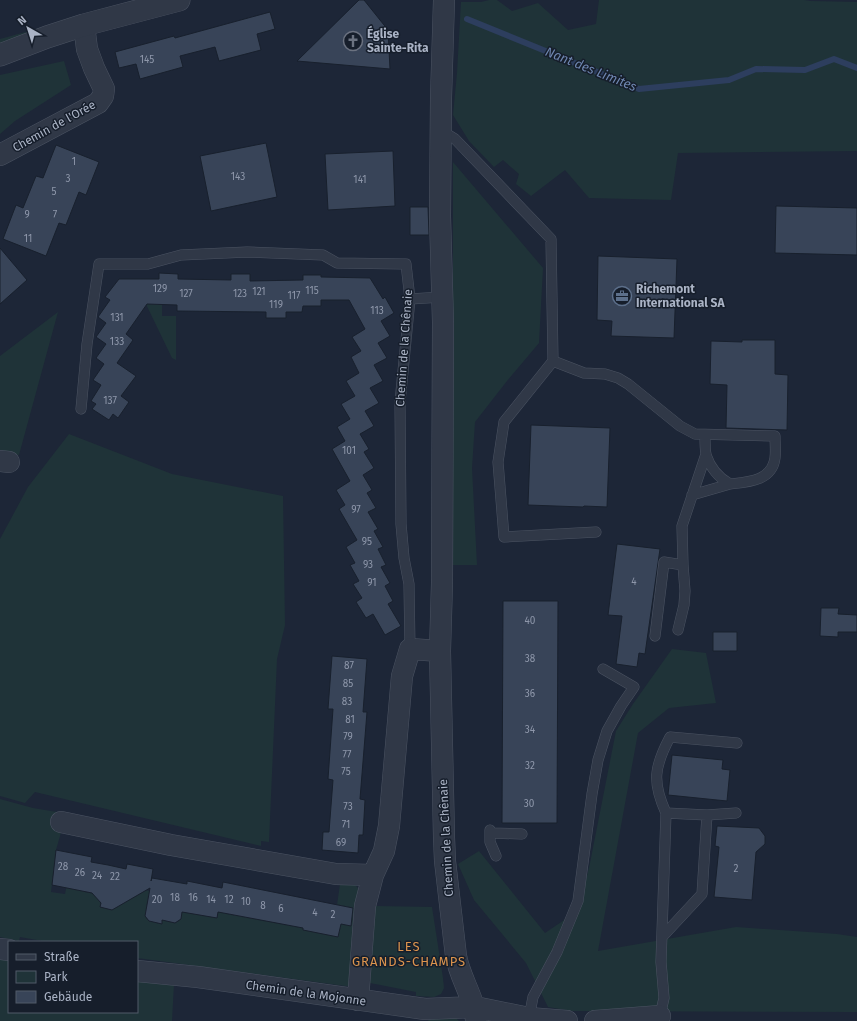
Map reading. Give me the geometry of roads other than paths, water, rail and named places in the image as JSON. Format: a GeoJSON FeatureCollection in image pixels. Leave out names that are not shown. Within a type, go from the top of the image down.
{"type":"FeatureCollection","features":[{"type":"Feature","properties":{"kind":"street"},"geometry":{"type":"LineString","coordinates":[[0,55],[84,25],[179,0]]}},
{"type":"Feature","properties":{"kind":"street","name":"Chemin de la Chênaie"},"geometry":{"type":"LineString","coordinates":[[444,0],[440,216],[443,330],[440,652],[445,861],[457,963],[476,1014]]}},
{"type":"Feature","properties":{"kind":"street","name":"Chemin de l'Orée"},"geometry":{"type":"LineString","coordinates":[[0,155],[98,103],[103,96],[104,89],[87,49],[84,25]]}},
{"type":"Feature","properties":{"kind":"street"},"geometry":{"type":"LineString","coordinates":[[410,649],[440,652]]}},
{"type":"Feature","properties":{"kind":"street","name":"Chemin de la Chênaie"},"geometry":{"type":"LineString","coordinates":[[358,1000],[365,906],[373,875],[384,851],[389,826],[402,676],[410,649]]}},
{"type":"Feature","properties":{"kind":"street"},"geometry":{"type":"LineString","coordinates":[[61,822],[171,845],[336,874],[373,875]]}},
{"type":"Feature","properties":{"kind":"street","name":"Chemin de la Mojonne"},"geometry":{"type":"LineString","coordinates":[[138,971],[198,977],[425,1009],[567,1021]]}},
{"type":"Feature","properties":{"kind":"street"},"geometry":{"type":"LineString","coordinates":[[600,1021],[660,1016]]}},
{"type":"Feature","properties":{"kind":"lane"},"geometry":{"type":"LineString","coordinates":[[442,131],[455,139],[551,240],[553,361],[504,422],[498,462],[504,537],[596,532]]}},
{"type":"Feature","properties":{"kind":"lane","name":"Chemin de la Chênaie"},"geometry":{"type":"LineString","coordinates":[[81,409],[87,344],[99,264],[148,264],[182,255],[248,252],[323,255],[337,263],[406,264],[410,298],[400,410],[401,524],[404,558],[409,584],[410,649]]}},
{"type":"Feature","properties":{"kind":"lane"},"geometry":{"type":"LineString","coordinates":[[410,298],[442,297]]}},
{"type":"Feature","properties":{"kind":"lane"},"geometry":{"type":"LineString","coordinates":[[553,361],[584,373],[605,374],[618,378],[680,426],[695,434],[775,436],[775,460],[769,472],[759,479],[730,484],[692,495]]}},
{"type":"Feature","properties":{"kind":"lane"},"geometry":{"type":"LineString","coordinates":[[678,630],[684,605],[685,591],[682,564],[682,526],[706,454],[705,435]]}},
{"type":"Feature","properties":{"kind":"lane"},"geometry":{"type":"LineString","coordinates":[[706,454],[716,472],[730,484]]}},
{"type":"Feature","properties":{"kind":"lane"},"geometry":{"type":"LineString","coordinates":[[655,636],[664,562],[682,564]]}},
{"type":"Feature","properties":{"kind":"lane"},"geometry":{"type":"LineString","coordinates":[[529,1018],[532,997],[557,952],[578,901],[592,794],[598,760],[607,731],[634,687],[603,669]]}},
{"type":"Feature","properties":{"kind":"lane"},"geometry":{"type":"LineString","coordinates":[[660,1016],[664,998],[661,962],[666,813],[656,782],[660,758],[670,737],[737,743]]}},
{"type":"Feature","properties":{"kind":"lane"},"geometry":{"type":"LineString","coordinates":[[666,813],[707,816],[736,813]]}},
{"type":"Feature","properties":{"kind":"lane"},"geometry":{"type":"LineString","coordinates":[[662,937],[702,894],[707,816]]}},
{"type":"Feature","properties":{"kind":"lane"},"geometry":{"type":"LineString","coordinates":[[496,856],[490,842],[490,831],[522,834]]}},
{"type":"Feature","properties":{"kind":"waterway","name":"Nant des Limites"},"geometry":{"type":"LineString","coordinates":[[467,19],[639,89],[729,80],[756,69],[805,70],[834,59],[857,68]]}},
{"type":"Feature","properties":{"kind":"place","name":"Église Sainte-Rita"},"geometry":{"type":"Point","coordinates":[353,41]}},
{"type":"Feature","properties":{"kind":"place","name":"Richemont International SA"},"geometry":{"type":"Point","coordinates":[622,296]}},
{"type":"Feature","properties":{"kind":"district","name":"LES GRANDS-CHAMPS"},"geometry":{"type":"Point","coordinates":[409,954]}}]}
